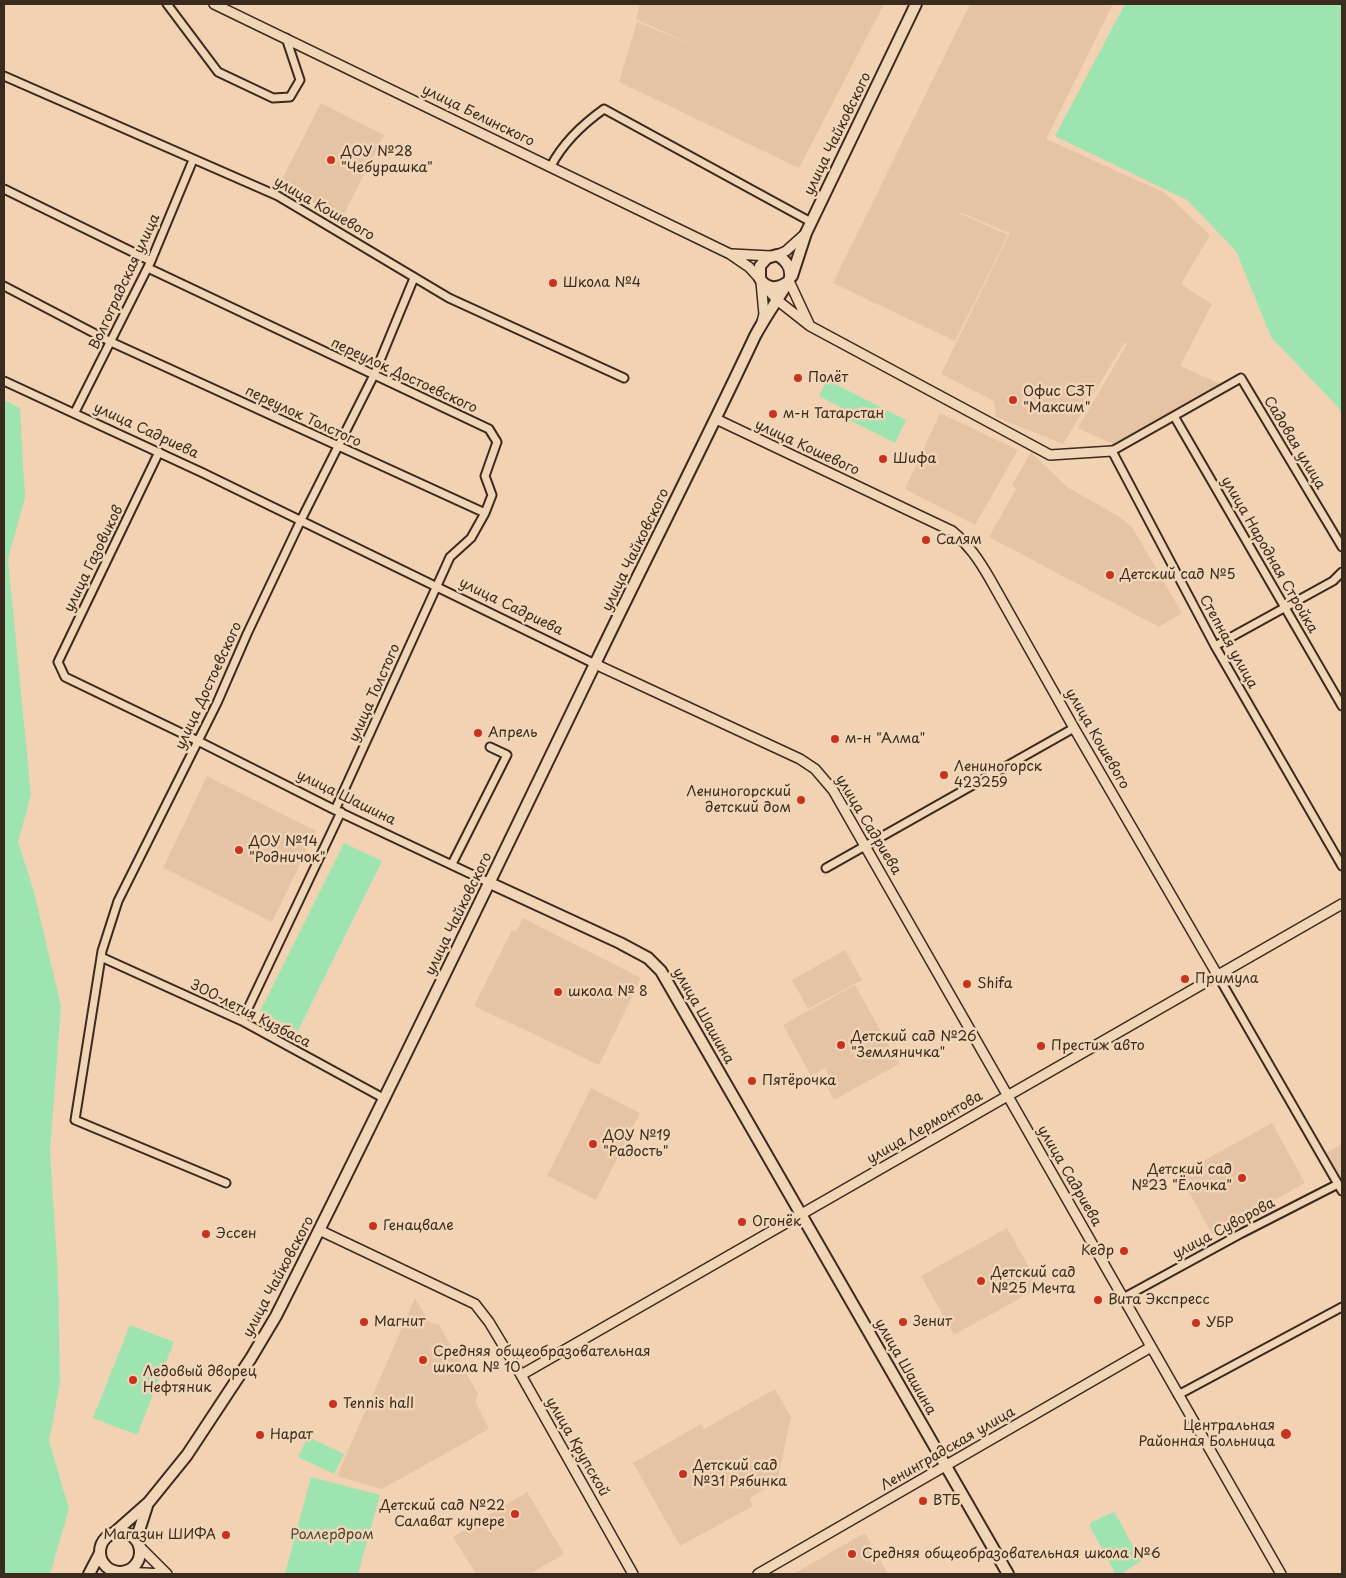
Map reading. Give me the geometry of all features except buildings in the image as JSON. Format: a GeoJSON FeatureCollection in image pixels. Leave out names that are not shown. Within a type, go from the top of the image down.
{"type":"FeatureCollection","features":[{"type":"Feature","properties":{"kind":"main road","name":"улица Чайковского"},"geometry":{"type":"LineString","coordinates":[[114,1533],[149,1502],[187,1455],[251,1358],[276,1316],[385,1099],[762,322],[790,279],[811,222],[916,4]]}},
{"type":"Feature","properties":{"kind":"main road"},"geometry":{"type":"LineString","coordinates":[[774,256],[786,261],[789,266],[790,279],[780,287],[770,287],[760,280],[760,266],[763,262],[774,256]]}},
{"type":"Feature","properties":{"kind":"main road","name":"улица Шашина"},"geometry":{"type":"LineString","coordinates":[[490,883],[620,943],[648,958],[662,971],[1008,1574]]}},
{"type":"Feature","properties":{"kind":"main road"},"geometry":{"type":"LineString","coordinates":[[100,1553],[105,1566],[118,1573],[136,1565],[140,1553],[138,1543],[149,1502]]}},
{"type":"Feature","properties":{"kind":"main road"},"geometry":{"type":"LineString","coordinates":[[89,1574],[104,1541],[114,1533],[126,1533],[138,1543]]}},
{"type":"Feature","properties":{"kind":"street"},"geometry":{"type":"LineString","coordinates":[[166,4],[218,72],[273,98],[290,97],[300,80],[286,38]]}},
{"type":"Feature","properties":{"kind":"street","name":"улица Белинского"},"geometry":{"type":"LineString","coordinates":[[214,4],[730,254]]}},
{"type":"Feature","properties":{"kind":"street","name":"улица Кошевого"},"geometry":{"type":"LineString","coordinates":[[4,76],[278,196],[449,298],[624,378]]}},
{"type":"Feature","properties":{"kind":"street"},"geometry":{"type":"LineString","coordinates":[[551,166],[557,154],[587,121],[604,110],[811,222]]}},
{"type":"Feature","properties":{"kind":"street","name":"Волгоградская улица"},"geometry":{"type":"LineString","coordinates":[[75,412],[149,265],[194,160]]}},
{"type":"Feature","properties":{"kind":"street","name":"переулок Достоевского"},"geometry":{"type":"LineString","coordinates":[[4,189],[149,265],[488,429],[497,442],[485,476],[492,495],[470,538],[450,557],[437,586]]}},
{"type":"Feature","properties":{"kind":"street"},"geometry":{"type":"LineString","coordinates":[[730,254],[757,257],[774,256],[786,251],[806,233]]}},
{"type":"Feature","properties":{"kind":"street"},"geometry":{"type":"LineString","coordinates":[[730,254],[749,267],[777,300],[810,326],[1050,455],[1112,451],[1174,416]]}},
{"type":"Feature","properties":{"kind":"street","name":"улица Достоевского"},"geometry":{"type":"LineString","coordinates":[[226,1183],[75,1120],[101,957],[118,901],[218,703],[247,634],[301,520],[374,375],[414,278]]}},
{"type":"Feature","properties":{"kind":"street"},"geometry":{"type":"LineString","coordinates":[[790,279],[810,326]]}},
{"type":"Feature","properties":{"kind":"street"},"geometry":{"type":"LineString","coordinates":[[760,280],[764,314],[762,322]]}},
{"type":"Feature","properties":{"kind":"street","name":"переулок Толстого"},"geometry":{"type":"LineString","coordinates":[[4,286],[111,342],[484,513]]}},
{"type":"Feature","properties":{"kind":"street","name":"Садовая улица"},"geometry":{"type":"LineString","coordinates":[[1174,416],[1240,378],[1342,547]]}},
{"type":"Feature","properties":{"kind":"street","name":"улица Садриева"},"geometry":{"type":"LineString","coordinates":[[4,380],[301,520],[595,664],[800,759],[815,769],[833,790],[1281,1574]]}},
{"type":"Feature","properties":{"kind":"street","name":"улица Народная Стройка"},"geometry":{"type":"LineString","coordinates":[[1174,416],[1342,706]]}},
{"type":"Feature","properties":{"kind":"street","name":"улица Кошевого"},"geometry":{"type":"LineString","coordinates":[[716,419],[952,531],[965,541],[990,579],[1342,1191]]}},
{"type":"Feature","properties":{"kind":"street","name":"Степная улица"},"geometry":{"type":"LineString","coordinates":[[1112,451],[1215,646],[1342,866]]}},
{"type":"Feature","properties":{"kind":"street","name":"улица Газовиков"},"geometry":{"type":"LineString","coordinates":[[65,677],[58,662],[159,452]]}},
{"type":"Feature","properties":{"kind":"street"},"geometry":{"type":"LineString","coordinates":[[1215,646],[1333,580],[1342,572]]}},
{"type":"Feature","properties":{"kind":"street","name":"улица Толстого"},"geometry":{"type":"LineString","coordinates":[[242,1021],[338,811],[437,586]]}},
{"type":"Feature","properties":{"kind":"street","name":"улица Шашина"},"geometry":{"type":"LineString","coordinates":[[65,677],[338,811],[490,883]]}},
{"type":"Feature","properties":{"kind":"street"},"geometry":{"type":"LineString","coordinates":[[826,868],[1074,728]]}},
{"type":"Feature","properties":{"kind":"street"},"geometry":{"type":"LineString","coordinates":[[452,864],[507,755],[490,747]]}},
{"type":"Feature","properties":{"kind":"street","name":"улица Лермонтова"},"geometry":{"type":"LineString","coordinates":[[521,1375],[1342,904]]}},
{"type":"Feature","properties":{"kind":"street","name":"300-летия Кузбаса"},"geometry":{"type":"LineString","coordinates":[[101,957],[242,1021],[385,1099]]}},
{"type":"Feature","properties":{"kind":"street","name":"улица Суворова"},"geometry":{"type":"LineString","coordinates":[[1123,1298],[1242,1233],[1338,1184]]}},
{"type":"Feature","properties":{"kind":"street","name":"улица Крупской"},"geometry":{"type":"LineString","coordinates":[[319,1230],[476,1304],[521,1375],[633,1574]]}},
{"type":"Feature","properties":{"kind":"street"},"geometry":{"type":"LineString","coordinates":[[1178,1395],[1342,1307]]}},
{"type":"Feature","properties":{"kind":"street","name":"Ленинградская улица"},"geometry":{"type":"LineString","coordinates":[[758,1574],[1151,1347]]}},
{"type":"Feature","properties":{"kind":"street"},"geometry":{"type":"LineString","coordinates":[[138,1543],[165,1574]]}},
{"type":"Feature","properties":{"kind":"street"},"geometry":{"type":"LineString","coordinates":[[118,1573],[165,1574]]}},
{"type":"Feature","properties":{"kind":"shaded area"},"geometry":{"type":"Polygon","coordinates":[[[640,4],[884,4],[799,168],[619,82],[637,22],[695,46],[636,19],[640,4]]]}},
{"type":"Feature","properties":{"kind":"shaded area"},"geometry":{"type":"Polygon","coordinates":[[[970,4],[1113,4],[1046,139],[1165,193],[1210,235],[1181,284],[1212,304],[1180,366],[1220,384],[1115,445],[1078,428],[1127,344],[1125,342],[1063,444],[996,417],[994,401],[941,374],[1010,233],[961,213],[947,237],[961,214],[1008,235],[955,341],[833,283],[970,4]]]}},
{"type":"Feature","properties":{"kind":"shaded area","name":"ДОУ №28 \"Чебурашка\""},"geometry":{"type":"Polygon","coordinates":[[[321,103],[384,135],[342,218],[279,185],[321,103]]]}},
{"type":"Feature","properties":{"kind":"shaded area"},"geometry":{"type":"Polygon","coordinates":[[[940,413],[1018,450],[975,525],[905,489],[940,413]]]}},
{"type":"Feature","properties":{"kind":"shaded area","name":"Детский сад №5"},"geometry":{"type":"Polygon","coordinates":[[[1031,452],[1067,487],[1120,517],[1132,527],[1182,613],[1159,627],[989,537],[1016,489],[1012,485],[1031,452]]]}},
{"type":"Feature","properties":{"kind":"shaded area","name":"ДОУ №14 \"Родничок\""},"geometry":{"type":"Polygon","coordinates":[[[207,776],[316,831],[272,922],[163,868],[207,776]]]}},
{"type":"Feature","properties":{"kind":"shaded area","name":"школа № 8"},"geometry":{"type":"Polygon","coordinates":[[[523,918],[641,978],[599,1065],[474,1006],[512,930],[516,932],[523,918]]]}},
{"type":"Feature","properties":{"kind":"shaded area"},"geometry":{"type":"Polygon","coordinates":[[[845,950],[862,980],[808,1009],[792,980],[845,950]]]}},
{"type":"Feature","properties":{"kind":"shaded area","name":"Детский сад №26 \"Земляничка\""},"geometry":{"type":"Polygon","coordinates":[[[855,985],[899,1064],[834,1100],[826,1085],[832,1082],[825,1068],[811,1076],[783,1025],[855,985]]]}},
{"type":"Feature","properties":{"kind":"shaded area","name":"ДОУ №19 \"Радость\""},"geometry":{"type":"Polygon","coordinates":[[[591,1088],[640,1113],[596,1200],[547,1176],[591,1088]]]}},
{"type":"Feature","properties":{"kind":"shaded area","name":"Детский сад №23 \"Ёлочка\""},"geometry":{"type":"Polygon","coordinates":[[[1272,1123],[1305,1183],[1212,1234],[1179,1174],[1272,1123]]]}},
{"type":"Feature","properties":{"kind":"shaded area"},"geometry":{"type":"Polygon","coordinates":[[[1342,1144],[1342,1181],[1326,1153],[1342,1144]]]}},
{"type":"Feature","properties":{"kind":"shaded area","name":"Детский сад №25 Мечта"},"geometry":{"type":"Polygon","coordinates":[[[1007,1228],[1040,1287],[954,1335],[921,1276],[1007,1228]]]}},
{"type":"Feature","properties":{"kind":"shaded area","name":"Средняя общеобразовательная школа № 10"},"geometry":{"type":"Polygon","coordinates":[[[415,1298],[429,1322],[439,1325],[478,1394],[475,1401],[489,1429],[382,1489],[337,1476],[415,1298]]]}},
{"type":"Feature","properties":{"kind":"shaded area"},"geometry":{"type":"Polygon","coordinates":[[[775,1389],[791,1417],[777,1481],[750,1498],[753,1506],[680,1546],[633,1463],[701,1424],[704,1429],[775,1389]]]}},
{"type":"Feature","properties":{"kind":"shaded area","name":"Детский сад №22 Салават купере"},"geometry":{"type":"Polygon","coordinates":[[[527,1492],[564,1554],[530,1574],[476,1574],[453,1537],[527,1492]]]}},
{"type":"Feature","properties":{"kind":"shaded area","name":"Средняя общеобразовательная школа №6"},"geometry":{"type":"Polygon","coordinates":[[[865,1533],[888,1574],[793,1574],[865,1533]]]}},
{"type":"Feature","properties":{"kind":"green space"},"geometry":{"type":"Polygon","coordinates":[[[1125,4],[1342,4],[1342,415],[1337,406],[1271,337],[1236,251],[1187,200],[1055,136],[1125,4]]]}},
{"type":"Feature","properties":{"kind":"green space"},"geometry":{"type":"Polygon","coordinates":[[[827,380],[906,420],[895,443],[839,415],[842,408],[819,396],[827,380]]]}},
{"type":"Feature","properties":{"kind":"green space"},"geometry":{"type":"Polygon","coordinates":[[[4,400],[20,408],[25,498],[8,559],[31,795],[18,842],[34,892],[61,1006],[50,1151],[58,1276],[60,1383],[49,1441],[69,1509],[50,1574],[4,1574],[4,400]]]}},
{"type":"Feature","properties":{"kind":"green space"},"geometry":{"type":"Polygon","coordinates":[[[344,843],[382,861],[298,1031],[260,1011],[344,843]]]}},
{"type":"Feature","properties":{"kind":"green space","name":"Ледовый дворец Нефтяник"},"geometry":{"type":"Polygon","coordinates":[[[130,1325],[174,1342],[137,1435],[93,1418],[130,1325]]]}},
{"type":"Feature","properties":{"kind":"green space"},"geometry":{"type":"Polygon","coordinates":[[[308,1437],[344,1454],[334,1474],[298,1457],[308,1437]]]}},
{"type":"Feature","properties":{"kind":"green space","name":"Роллердром"},"geometry":{"type":"Polygon","coordinates":[[[311,1477],[380,1495],[358,1574],[285,1574],[311,1477]]]}},
{"type":"Feature","properties":{"kind":"green space"},"geometry":{"type":"Polygon","coordinates":[[[1113,1512],[1141,1561],[1121,1574],[1115,1573],[1089,1525],[1113,1512]]]}},
{"type":"Feature","properties":{"kind":"place","name":"ДОУ №28 \"Чебурашка\""},"geometry":{"type":"Point","coordinates":[331,160]}},
{"type":"Feature","properties":{"kind":"place","name":"Школа №4"},"geometry":{"type":"Point","coordinates":[553,283]}},
{"type":"Feature","properties":{"kind":"place","name":"Полёт"},"geometry":{"type":"Point","coordinates":[798,378]}},
{"type":"Feature","properties":{"kind":"place","name":"Офис СЗТ \"Максим\""},"geometry":{"type":"Point","coordinates":[1013,400]}},
{"type":"Feature","properties":{"kind":"place","name":"м-н Татарстан"},"geometry":{"type":"Point","coordinates":[773,414]}},
{"type":"Feature","properties":{"kind":"place","name":"Шифа"},"geometry":{"type":"Point","coordinates":[883,459]}},
{"type":"Feature","properties":{"kind":"place","name":"Салям"},"geometry":{"type":"Point","coordinates":[926,540]}},
{"type":"Feature","properties":{"kind":"place","name":"Детский сад №5"},"geometry":{"type":"Point","coordinates":[1110,575]}},
{"type":"Feature","properties":{"kind":"place","name":"Апрель"},"geometry":{"type":"Point","coordinates":[478,733]}},
{"type":"Feature","properties":{"kind":"place","name":"м-н \"Алма\""},"geometry":{"type":"Point","coordinates":[835,739]}},
{"type":"Feature","properties":{"kind":"place","name":"Лениногорск 423259"},"geometry":{"type":"Point","coordinates":[944,775]}},
{"type":"Feature","properties":{"kind":"place","name":"Лениногорский детский дом"},"geometry":{"type":"Point","coordinates":[801,800]}},
{"type":"Feature","properties":{"kind":"place","name":"ДОУ №14 \"Родничок\""},"geometry":{"type":"Point","coordinates":[239,850]}},
{"type":"Feature","properties":{"kind":"place","name":"Примула"},"geometry":{"type":"Point","coordinates":[1185,979]}},
{"type":"Feature","properties":{"kind":"place","name":"Shifa"},"geometry":{"type":"Point","coordinates":[967,984]}},
{"type":"Feature","properties":{"kind":"place","name":"школа № 8"},"geometry":{"type":"Point","coordinates":[558,992]}},
{"type":"Feature","properties":{"kind":"place","name":"Детский сад №26 \"Земляничка\""},"geometry":{"type":"Point","coordinates":[841,1045]}},
{"type":"Feature","properties":{"kind":"place","name":"Престиж авто"},"geometry":{"type":"Point","coordinates":[1041,1046]}},
{"type":"Feature","properties":{"kind":"place","name":"Пятёрочка"},"geometry":{"type":"Point","coordinates":[752,1081]}},
{"type":"Feature","properties":{"kind":"place","name":"ДОУ №19 \"Радость\""},"geometry":{"type":"Point","coordinates":[593,1144]}},
{"type":"Feature","properties":{"kind":"place","name":"Детский сад №23 \"Ёлочка\""},"geometry":{"type":"Point","coordinates":[1242,1178]}},
{"type":"Feature","properties":{"kind":"place","name":"Огонёк"},"geometry":{"type":"Point","coordinates":[742,1222]}},
{"type":"Feature","properties":{"kind":"place","name":"Генацвале"},"geometry":{"type":"Point","coordinates":[373,1226]}},
{"type":"Feature","properties":{"kind":"place","name":"Эссен"},"geometry":{"type":"Point","coordinates":[206,1234]}},
{"type":"Feature","properties":{"kind":"place","name":"Кедр"},"geometry":{"type":"Point","coordinates":[1124,1251]}},
{"type":"Feature","properties":{"kind":"place","name":"Детский сад №25 Мечта"},"geometry":{"type":"Point","coordinates":[981,1281]}},
{"type":"Feature","properties":{"kind":"place","name":"Вита Экспресс"},"geometry":{"type":"Point","coordinates":[1098,1300]}},
{"type":"Feature","properties":{"kind":"place","name":"Магнит"},"geometry":{"type":"Point","coordinates":[364,1322]}},
{"type":"Feature","properties":{"kind":"place","name":"Зенит"},"geometry":{"type":"Point","coordinates":[903,1322]}},
{"type":"Feature","properties":{"kind":"place","name":"УБР"},"geometry":{"type":"Point","coordinates":[1196,1323]}},
{"type":"Feature","properties":{"kind":"place","name":"Средняя общеобразовательная школа № 10"},"geometry":{"type":"Point","coordinates":[423,1360]}},
{"type":"Feature","properties":{"kind":"place","name":"Ледовый дворец Нефтяник"},"geometry":{"type":"Point","coordinates":[133,1380]}},
{"type":"Feature","properties":{"kind":"place","name":"Tennis hall"},"geometry":{"type":"Point","coordinates":[333,1404]}},
{"type":"Feature","properties":{"kind":"place","name":"Центральная Районная Больница"},"geometry":{"type":"Point","coordinates":[1286,1434]}},
{"type":"Feature","properties":{"kind":"place","name":"Нарат"},"geometry":{"type":"Point","coordinates":[260,1435]}},
{"type":"Feature","properties":{"kind":"place","name":"Детский сад №31 Рябинка"},"geometry":{"type":"Point","coordinates":[683,1474]}},
{"type":"Feature","properties":{"kind":"place","name":"ВТБ"},"geometry":{"type":"Point","coordinates":[923,1501]}},
{"type":"Feature","properties":{"kind":"place","name":"Детский сад №22 Салават купере"},"geometry":{"type":"Point","coordinates":[515,1514]}},
{"type":"Feature","properties":{"kind":"place","name":"Магазин ШИФА"},"geometry":{"type":"Point","coordinates":[226,1535]}},
{"type":"Feature","properties":{"kind":"place","name":"Средняя общеобразовательная школа №6"},"geometry":{"type":"Point","coordinates":[852,1554]}}]}
